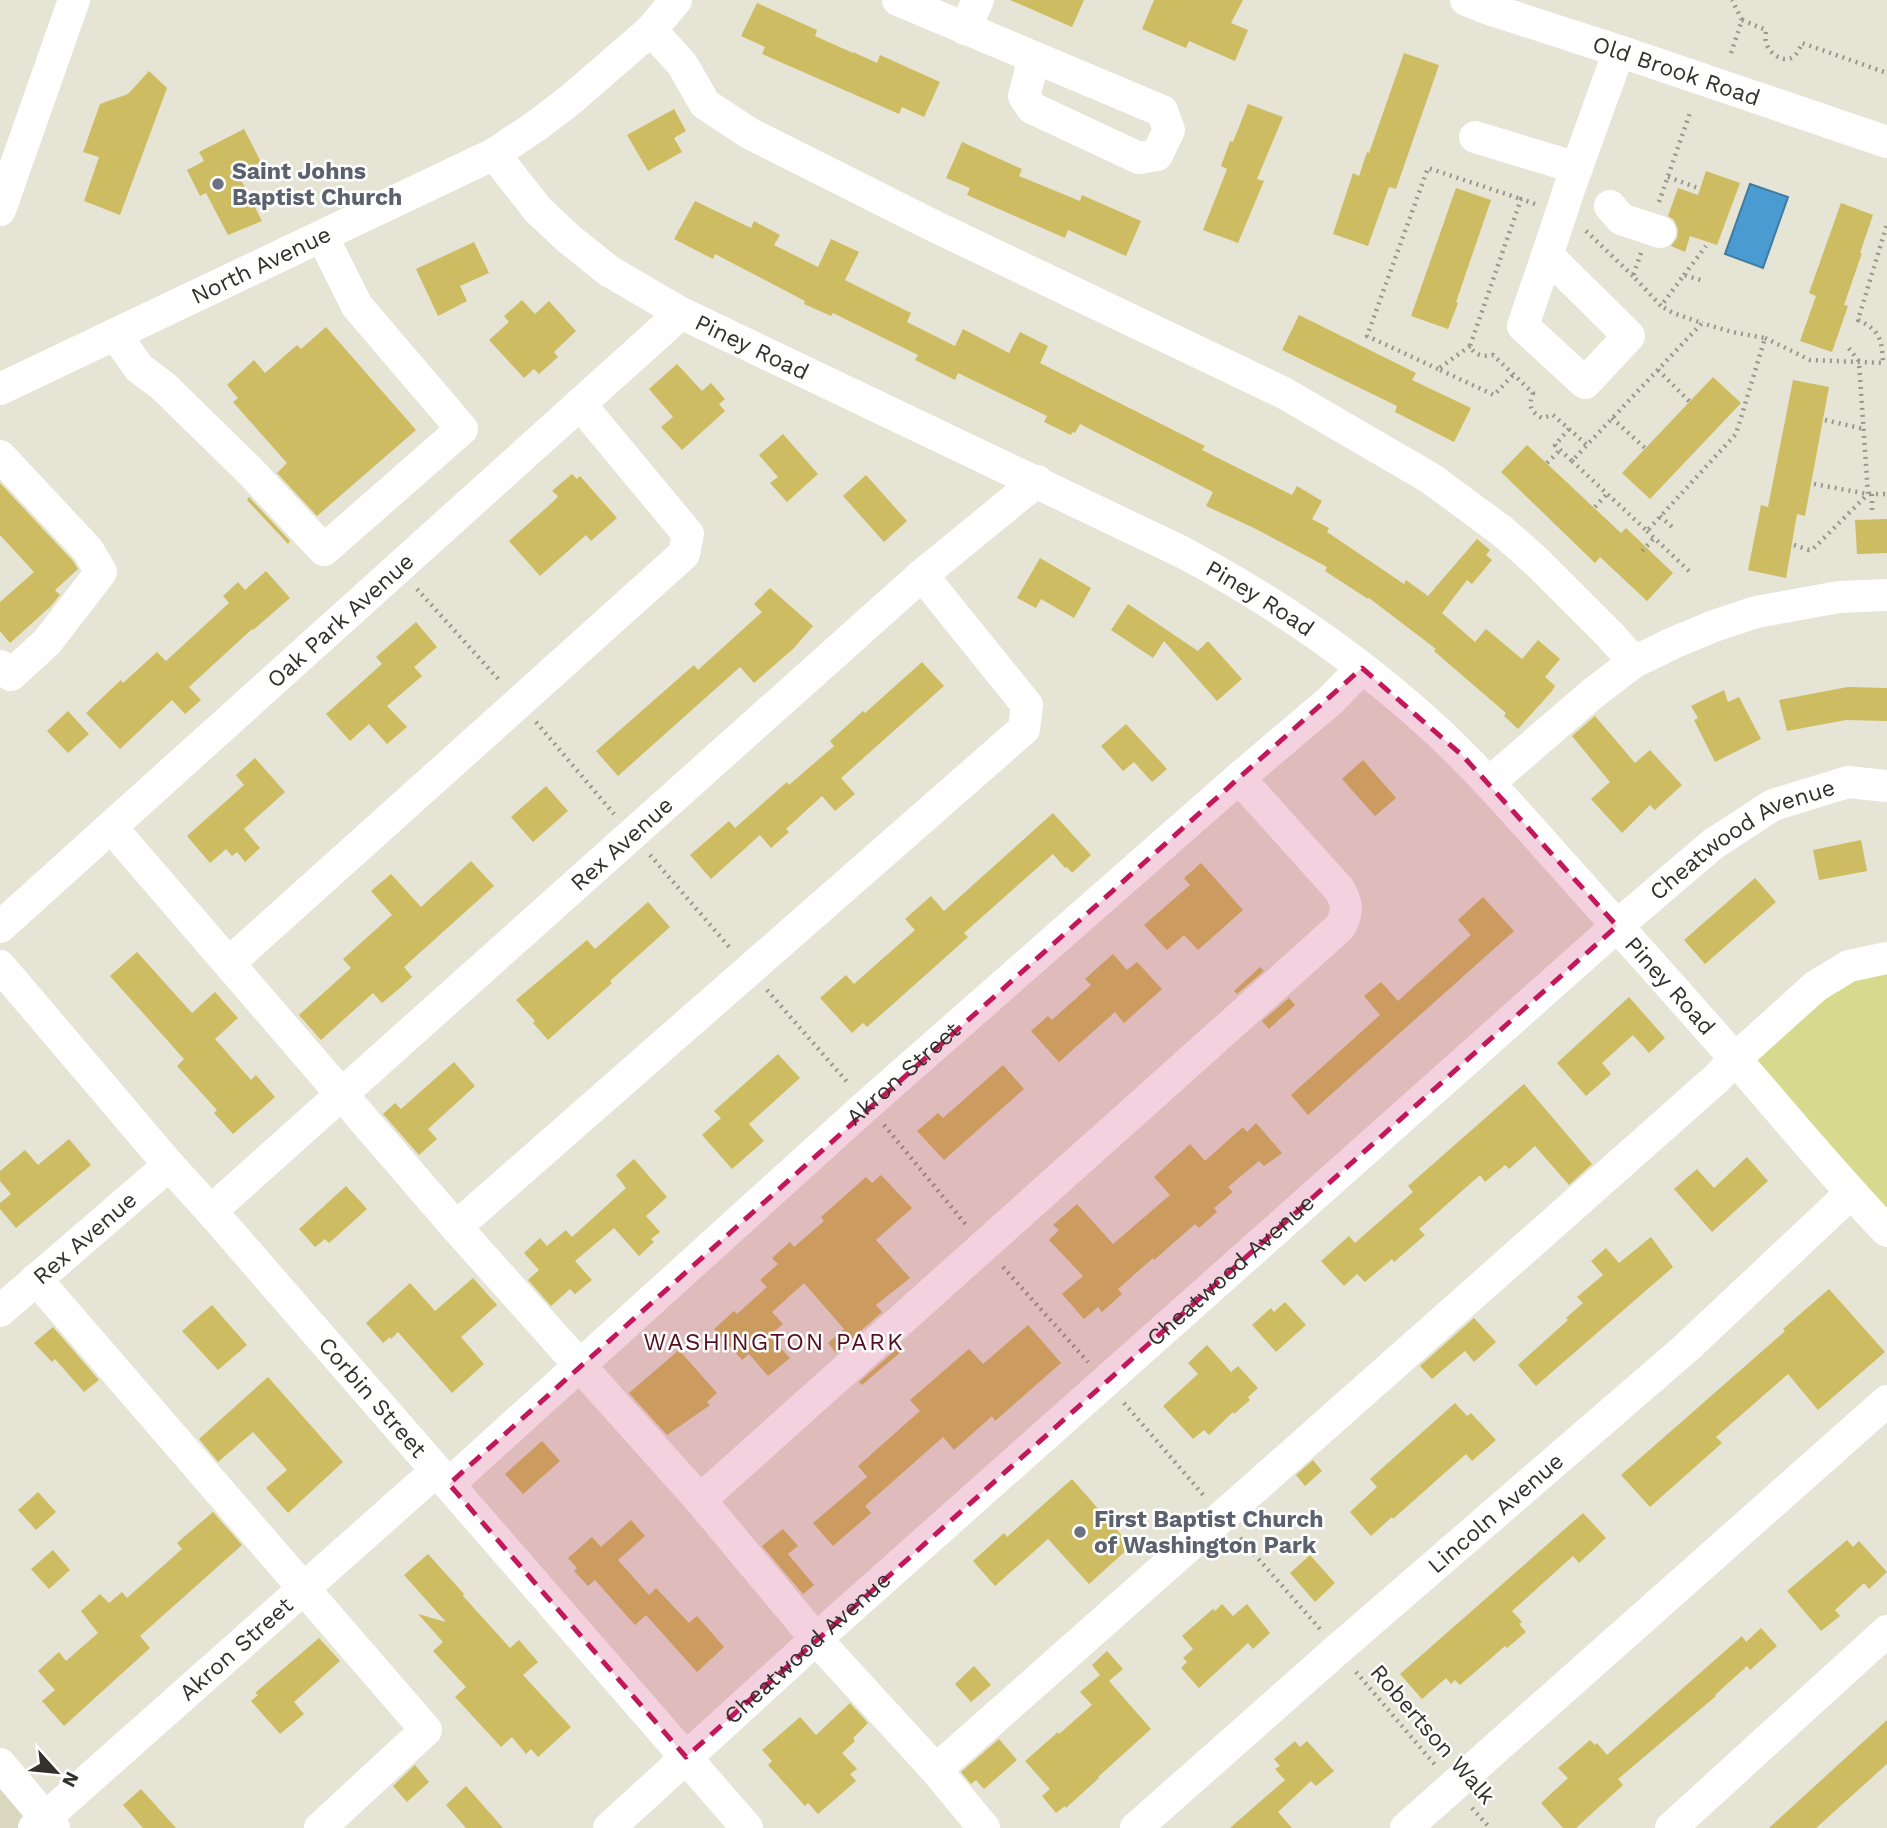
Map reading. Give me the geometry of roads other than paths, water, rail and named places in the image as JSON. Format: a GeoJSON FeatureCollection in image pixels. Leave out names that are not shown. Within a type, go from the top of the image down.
{"type":"FeatureCollection","features":[{"type":"Feature","properties":{"kind":"street"},"geometry":{"type":"LineString","coordinates":[[0,211],[74,0]]}},
{"type":"Feature","properties":{"kind":"street","name":"North Avenue"},"geometry":{"type":"LineString","coordinates":[[0,389],[494,154],[536,127],[569,101],[651,30],[676,0]]}},
{"type":"Feature","properties":{"kind":"street"},"geometry":{"type":"LineString","coordinates":[[898,0],[1034,58]]}},
{"type":"Feature","properties":{"kind":"street"},"geometry":{"type":"LineString","coordinates":[[965,29],[978,0]]}},
{"type":"Feature","properties":{"kind":"street","name":"Old Brook Road"},"geometry":{"type":"LineString","coordinates":[[1466,0],[1887,142]]}},
{"type":"Feature","properties":{"kind":"street"},"geometry":{"type":"LineString","coordinates":[[651,30],[682,64],[705,104],[749,133],[936,227],[1284,393],[1430,478],[1502,531],[1536,561],[1634,662]]}},
{"type":"Feature","properties":{"kind":"street"},"geometry":{"type":"LineString","coordinates":[[1546,255],[1619,51]]}},
{"type":"Feature","properties":{"kind":"street"},"geometry":{"type":"LineString","coordinates":[[1475,137],[1577,168]]}},
{"type":"Feature","properties":{"kind":"street","name":"Piney Road"},"geometry":{"type":"LineString","coordinates":[[494,154],[538,209],[569,239],[609,271],[681,313],[1037,481],[1230,577],[1320,636],[1362,668],[1436,730],[1489,783],[1887,1231]]}},
{"type":"Feature","properties":{"kind":"street"},"geometry":{"type":"LineString","coordinates":[[1610,206],[1621,219],[1660,232]]}},
{"type":"Feature","properties":{"kind":"street"},"geometry":{"type":"LineString","coordinates":[[115,334],[139,368],[163,386],[249,470],[324,550],[462,429],[357,306],[322,236]]}},
{"type":"Feature","properties":{"kind":"street","name":"Oak Park Avenue"},"geometry":{"type":"LineString","coordinates":[[0,927],[681,313]]}},
{"type":"Feature","properties":{"kind":"street"},"geometry":{"type":"LineString","coordinates":[[229,963],[684,554],[688,534],[580,404]]}},
{"type":"Feature","properties":{"kind":"street"},"geometry":{"type":"LineString","coordinates":[[0,456],[88,550],[101,572],[47,642],[11,675],[0,666]]}},
{"type":"Feature","properties":{"kind":"street","name":"Rex Avenue"},"geometry":{"type":"LineString","coordinates":[[211,1211],[922,575],[1037,481]]}},
{"type":"Feature","properties":{"kind":"street"},"geometry":{"type":"LineString","coordinates":[[456,1227],[1024,729],[1027,705],[922,575]]}},
{"type":"Feature","properties":{"kind":"street"},"geometry":{"type":"LineString","coordinates":[[1489,783],[1592,694],[1634,662],[1714,626],[1756,612],[1839,597],[1887,595]]}},
{"type":"Feature","properties":{"kind":"street","name":"Akron Street"},"geometry":{"type":"LineString","coordinates":[[44,1825],[304,1588],[581,1366],[867,1105],[1330,701],[1362,668]]}},
{"type":"Feature","properties":{"kind":"street"},"geometry":{"type":"LineString","coordinates":[[699,1500],[1340,927],[1347,914],[1346,902],[1339,889],[1239,778]]}},
{"type":"Feature","properties":{"kind":"street","name":"Cheatwood Avenue"},"geometry":{"type":"LineString","coordinates":[[610,1828],[816,1639],[1617,926],[1713,844],[1773,804],[1848,782],[1887,786]]}},
{"type":"Feature","properties":{"kind":"street"},"geometry":{"type":"LineString","coordinates":[[111,827],[456,1227],[699,1500],[816,1639],[936,1770],[984,1828]]}},
{"type":"Feature","properties":{"kind":"street"},"geometry":{"type":"LineString","coordinates":[[936,1770],[1717,1078],[1816,986],[1849,966],[1887,958]]}},
{"type":"Feature","properties":{"kind":"street","name":"Corbin Street"},"geometry":{"type":"LineString","coordinates":[[0,966],[169,1165],[747,1828]]}},
{"type":"Feature","properties":{"kind":"street","name":"Rex Avenue"},"geometry":{"type":"LineString","coordinates":[[0,1311],[169,1165]]}},
{"type":"Feature","properties":{"kind":"street","name":"Lincoln Avenue"},"geometry":{"type":"LineString","coordinates":[[1136,1828],[1685,1349],[1851,1193]]}},
{"type":"Feature","properties":{"kind":"street"},"geometry":{"type":"LineString","coordinates":[[36,1279],[425,1730],[320,1828]]}},
{"type":"Feature","properties":{"kind":"street"},"geometry":{"type":"LineString","coordinates":[[1406,1828],[1887,1401]]}},
{"type":"Feature","properties":{"kind":"street"},"geometry":{"type":"LineString","coordinates":[[1671,1828],[1887,1632]]}},
{"type":"Feature","properties":{"kind":"street"},"geometry":{"type":"LineString","coordinates":[[0,1764],[44,1825]]}},
{"type":"Feature","properties":{"kind":"water"},"geometry":{"type":"Polygon","coordinates":[[[1750,184],[1788,197],[1763,268],[1725,254],[1750,184]]]}},
{"type":"Feature","properties":{"kind":"place","name":"Saint Johns Baptist Church"},"geometry":{"type":"Point","coordinates":[218,184]}},
{"type":"Feature","properties":{"kind":"place","name":"First Baptist Church of Washington Park"},"geometry":{"type":"Point","coordinates":[1080,1532]}},
{"type":"Feature","properties":{"kind":"district","name":"WASHINGTON PARK"},"geometry":{"type":"Point","coordinates":[774,1342]}}]}
